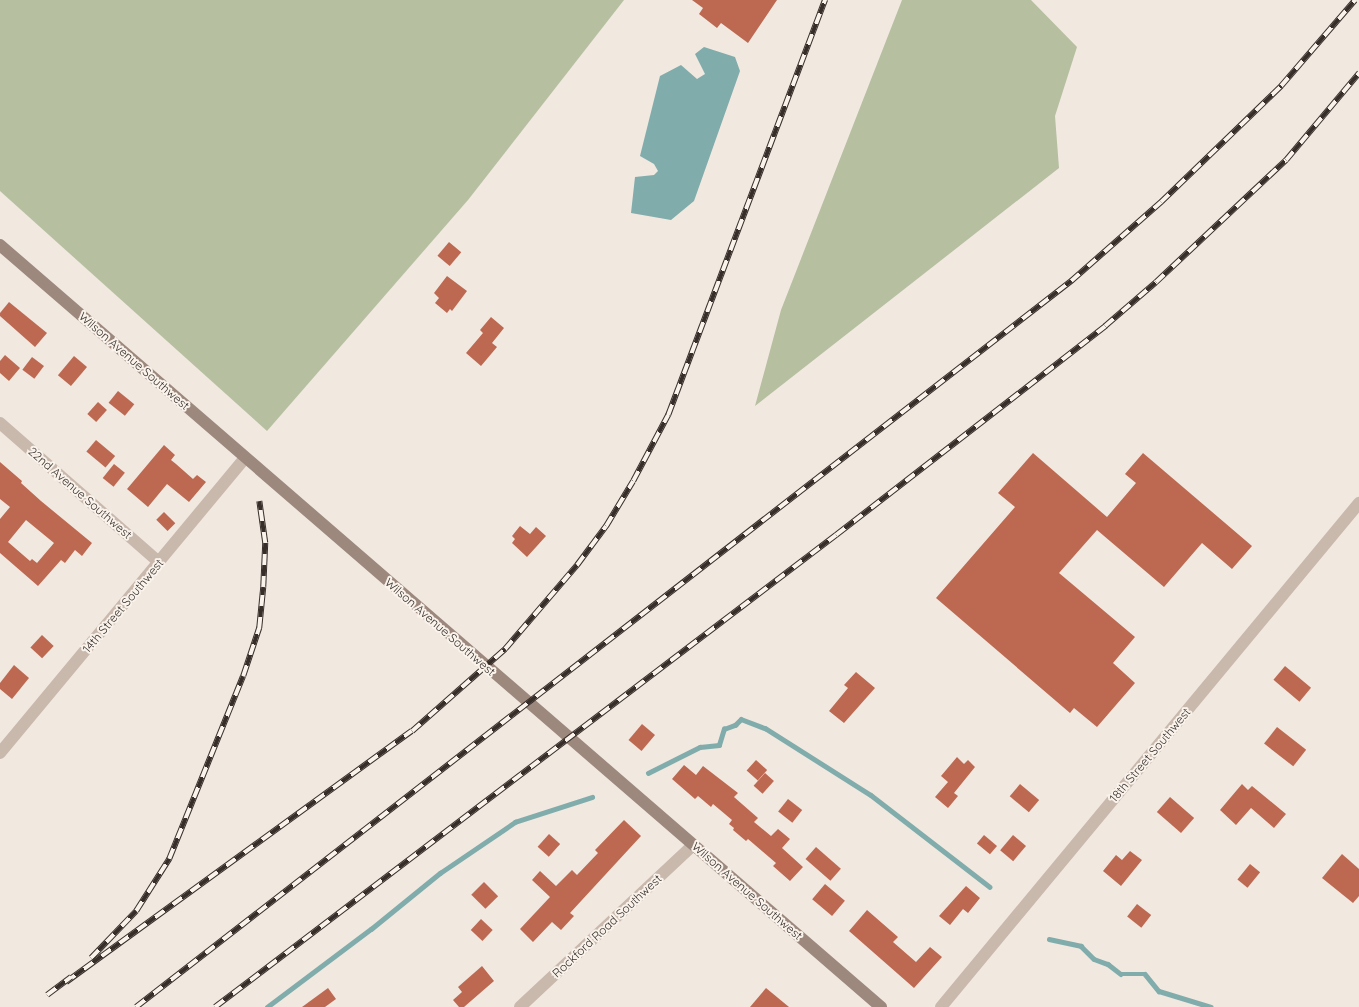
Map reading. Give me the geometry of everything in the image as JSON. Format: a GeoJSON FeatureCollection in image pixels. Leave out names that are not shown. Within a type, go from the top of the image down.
{"type":"FeatureCollection","features":[{"type":"Feature","properties":{"kind":"main road","name":"Wilson Avenue Southwest"},"geometry":{"type":"LineString","coordinates":[[0,245],[881,1007]]}},
{"type":"Feature","properties":{"kind":"street","name":"22nd Avenue Southwest"},"geometry":{"type":"LineString","coordinates":[[0,423],[159,562]]}},
{"type":"Feature","properties":{"kind":"street","name":"14th Street Southwest"},"geometry":{"type":"LineString","coordinates":[[2,747],[245,458]]}},
{"type":"Feature","properties":{"kind":"street","name":"18th Street Southwest"},"geometry":{"type":"LineString","coordinates":[[941,1007],[1359,503]]}},
{"type":"Feature","properties":{"kind":"street","name":"Rockford Road Southwest"},"geometry":{"type":"LineString","coordinates":[[520,1007],[693,845]]}},
{"type":"Feature","properties":{"kind":"green space"},"geometry":{"type":"Polygon","coordinates":[[[0,0],[624,0],[468,200],[267,431],[0,191],[0,0]]]}},
{"type":"Feature","properties":{"kind":"green space"},"geometry":{"type":"Polygon","coordinates":[[[902,0],[1031,0],[1077,47],[1055,116],[1059,168],[755,406],[781,310],[902,0]]]}},
{"type":"Feature","properties":{"kind":"water"},"geometry":{"type":"Polygon","coordinates":[[[704,47],[735,57],[740,71],[694,201],[671,220],[631,213],[635,177],[654,175],[658,171],[654,164],[640,156],[660,76],[681,65],[697,79],[705,74],[695,54],[704,47]]]}},
{"type":"Feature","properties":{"kind":"building"},"geometry":{"type":"Polygon","coordinates":[[[692,0],[777,0],[748,43],[721,23],[717,28],[699,14],[703,8],[692,0]]]}},
{"type":"Feature","properties":{"kind":"building"},"geometry":{"type":"Polygon","coordinates":[[[449,242],[461,252],[450,266],[437,256],[449,242]]]}},
{"type":"Feature","properties":{"kind":"building"},"geometry":{"type":"Polygon","coordinates":[[[447,276],[467,291],[452,311],[450,309],[447,313],[435,303],[439,298],[434,293],[447,276]]]}},
{"type":"Feature","properties":{"kind":"building"},"geometry":{"type":"Polygon","coordinates":[[[9,302],[47,333],[35,347],[0,316],[0,313],[9,302]]]}},
{"type":"Feature","properties":{"kind":"building"},"geometry":{"type":"Polygon","coordinates":[[[491,317],[504,328],[492,343],[497,347],[481,366],[466,353],[483,333],[480,330],[491,317]]]}},
{"type":"Feature","properties":{"kind":"building"},"geometry":{"type":"Polygon","coordinates":[[[5,355],[20,368],[9,381],[0,373],[0,361],[5,355]]]}},
{"type":"Feature","properties":{"kind":"building"},"geometry":{"type":"Polygon","coordinates":[[[74,356],[87,367],[71,386],[58,375],[74,356]]]}},
{"type":"Feature","properties":{"kind":"building"},"geometry":{"type":"Polygon","coordinates":[[[32,357],[44,366],[34,379],[22,370],[32,357]]]}},
{"type":"Feature","properties":{"kind":"building"},"geometry":{"type":"Polygon","coordinates":[[[118,391],[134,404],[125,416],[109,403],[118,391]]]}},
{"type":"Feature","properties":{"kind":"building"},"geometry":{"type":"Polygon","coordinates":[[[98,402],[107,410],[96,422],[87,414],[98,402]]]}},
{"type":"Feature","properties":{"kind":"building"},"geometry":{"type":"Polygon","coordinates":[[[96,440],[115,456],[106,468],[86,451],[96,440]]]}},
{"type":"Feature","properties":{"kind":"building"},"geometry":{"type":"Polygon","coordinates":[[[164,445],[175,455],[171,460],[193,479],[197,475],[206,482],[189,502],[167,484],[148,507],[127,489],[164,445]]]}},
{"type":"Feature","properties":{"kind":"building"},"geometry":{"type":"Polygon","coordinates":[[[1033,453],[1107,517],[1136,483],[1125,474],[1143,453],[1252,546],[1232,569],[1202,543],[1164,587],[1097,530],[1059,573],[1135,637],[1113,663],[1135,683],[1097,727],[1074,708],[1070,713],[936,598],[1015,507],[998,493],[1033,453]]]}},
{"type":"Feature","properties":{"kind":"building"},"geometry":{"type":"Polygon","coordinates":[[[0,462],[41,501],[92,543],[82,556],[75,550],[65,563],[61,560],[38,586],[0,553],[0,519],[10,507],[0,499],[0,462]],[[26,520],[8,542],[30,561],[32,559],[37,563],[54,543],[26,520]]]}},
{"type":"Feature","properties":{"kind":"building"},"geometry":{"type":"Polygon","coordinates":[[[114,464],[125,473],[114,487],[103,478],[114,464]]]}},
{"type":"Feature","properties":{"kind":"building"},"geometry":{"type":"Polygon","coordinates":[[[164,512],[175,523],[168,531],[156,520],[164,512]]]}},
{"type":"Feature","properties":{"kind":"building"},"geometry":{"type":"Polygon","coordinates":[[[520,526],[530,534],[536,527],[546,536],[527,557],[512,543],[515,539],[512,536],[520,526]]]}},
{"type":"Feature","properties":{"kind":"building"},"geometry":{"type":"Polygon","coordinates":[[[42,635],[54,646],[42,658],[30,647],[42,635]]]}},
{"type":"Feature","properties":{"kind":"building"},"geometry":{"type":"Polygon","coordinates":[[[14,665],[29,678],[12,699],[0,689],[0,683],[14,665]]]}},
{"type":"Feature","properties":{"kind":"building"},"geometry":{"type":"Polygon","coordinates":[[[1285,666],[1311,688],[1299,702],[1273,680],[1285,666]]]}},
{"type":"Feature","properties":{"kind":"building"},"geometry":{"type":"Polygon","coordinates":[[[856,672],[875,688],[844,723],[829,711],[848,688],[844,685],[856,672]]]}},
{"type":"Feature","properties":{"kind":"building"},"geometry":{"type":"Polygon","coordinates":[[[642,724],[655,735],[642,751],[629,740],[642,724]]]}},
{"type":"Feature","properties":{"kind":"building"},"geometry":{"type":"Polygon","coordinates":[[[1277,727],[1306,750],[1293,766],[1264,744],[1277,727]]]}},
{"type":"Feature","properties":{"kind":"building"},"geometry":{"type":"Polygon","coordinates":[[[957,757],[964,764],[968,760],[975,767],[954,793],[958,796],[948,808],[935,797],[948,782],[941,776],[957,757]]]}},
{"type":"Feature","properties":{"kind":"building"},"geometry":{"type":"Polygon","coordinates":[[[756,760],[767,770],[758,780],[747,770],[756,760]]]}},
{"type":"Feature","properties":{"kind":"building"},"geometry":{"type":"Polygon","coordinates":[[[684,765],[696,775],[703,766],[738,793],[734,797],[758,818],[754,822],[771,836],[778,829],[790,839],[782,848],[803,867],[790,881],[773,866],[776,863],[748,839],[746,841],[733,830],[734,828],[729,824],[732,820],[713,804],[711,807],[698,796],[695,799],[672,779],[684,765]]]}},
{"type":"Feature","properties":{"kind":"building"},"geometry":{"type":"Polygon","coordinates":[[[765,773],[774,781],[763,794],[754,786],[765,773]]]}},
{"type":"Feature","properties":{"kind":"building"},"geometry":{"type":"Polygon","coordinates":[[[1020,784],[1039,800],[1029,812],[1010,796],[1020,784]]]}},
{"type":"Feature","properties":{"kind":"building"},"geometry":{"type":"Polygon","coordinates":[[[1242,784],[1248,790],[1252,786],[1286,814],[1274,828],[1251,808],[1236,825],[1220,810],[1242,784]]]}},
{"type":"Feature","properties":{"kind":"building"},"geometry":{"type":"Polygon","coordinates":[[[1170,797],[1194,818],[1181,833],[1157,812],[1170,797]]]}},
{"type":"Feature","properties":{"kind":"building"},"geometry":{"type":"Polygon","coordinates":[[[788,799],[802,810],[792,823],[778,812],[788,799]]]}},
{"type":"Feature","properties":{"kind":"building"},"geometry":{"type":"Polygon","coordinates":[[[624,820],[641,836],[570,913],[574,916],[561,930],[552,922],[533,942],[520,929],[550,897],[532,880],[540,871],[556,886],[572,870],[577,875],[598,853],[595,850],[624,820]]]}},
{"type":"Feature","properties":{"kind":"building"},"geometry":{"type":"Polygon","coordinates":[[[549,834],[560,844],[549,857],[538,847],[549,834]]]}},
{"type":"Feature","properties":{"kind":"building"},"geometry":{"type":"Polygon","coordinates":[[[984,835],[997,846],[990,854],[977,843],[984,835]]]}},
{"type":"Feature","properties":{"kind":"building"},"geometry":{"type":"Polygon","coordinates":[[[1013,835],[1026,846],[1013,861],[1000,850],[1013,835]]]}},
{"type":"Feature","properties":{"kind":"building"},"geometry":{"type":"Polygon","coordinates":[[[816,847],[841,869],[830,881],[806,859],[816,847]]]}},
{"type":"Feature","properties":{"kind":"building"},"geometry":{"type":"Polygon","coordinates":[[[1130,851],[1142,860],[1121,886],[1103,871],[1116,855],[1122,860],[1130,851]]]}},
{"type":"Feature","properties":{"kind":"building"},"geometry":{"type":"Polygon","coordinates":[[[1342,854],[1359,869],[1359,896],[1353,903],[1322,878],[1342,854]]]}},
{"type":"Feature","properties":{"kind":"building"},"geometry":{"type":"Polygon","coordinates":[[[1250,864],[1260,872],[1248,888],[1237,880],[1250,864]]]}},
{"type":"Feature","properties":{"kind":"building"},"geometry":{"type":"Polygon","coordinates":[[[484,882],[498,896],[485,909],[471,895],[484,882]]]}},
{"type":"Feature","properties":{"kind":"building"},"geometry":{"type":"Polygon","coordinates":[[[825,884],[845,901],[832,916],[812,899],[825,884]]]}},
{"type":"Feature","properties":{"kind":"building"},"geometry":{"type":"Polygon","coordinates":[[[966,886],[980,898],[968,913],[963,909],[950,925],[939,916],[966,886]]]}},
{"type":"Feature","properties":{"kind":"building"},"geometry":{"type":"Polygon","coordinates":[[[1137,904],[1151,915],[1141,928],[1127,917],[1137,904]]]}},
{"type":"Feature","properties":{"kind":"building"},"geometry":{"type":"Polygon","coordinates":[[[867,910],[898,937],[893,942],[916,962],[930,947],[942,957],[914,988],[849,931],[867,910]]]}},
{"type":"Feature","properties":{"kind":"building"},"geometry":{"type":"Polygon","coordinates":[[[481,919],[493,930],[482,941],[471,930],[481,919]]]}},
{"type":"Feature","properties":{"kind":"building"},"geometry":{"type":"Polygon","coordinates":[[[482,966],[494,981],[464,1007],[459,1007],[453,1000],[462,992],[458,987],[482,966]]]}},
{"type":"Feature","properties":{"kind":"building"},"geometry":{"type":"Polygon","coordinates":[[[328,988],[336,999],[325,1007],[302,1007],[328,988]]]}},
{"type":"Feature","properties":{"kind":"building"},"geometry":{"type":"Polygon","coordinates":[[[766,988],[789,1007],[750,1007],[766,988]]]}},
{"type":"Feature","properties":{"kind":"waterway"},"geometry":{"type":"LineString","coordinates":[[648,773],[700,747],[719,745],[724,729],[735,725],[741,719],[765,728],[871,795],[990,887]]}},
{"type":"Feature","properties":{"kind":"waterway"},"geometry":{"type":"LineString","coordinates":[[267,1007],[371,929],[440,873],[515,822],[592,797]]}},
{"type":"Feature","properties":{"kind":"waterway"},"geometry":{"type":"LineString","coordinates":[[1049,939],[1081,946],[1094,959],[1108,964],[1121,974],[1145,974],[1159,991],[1211,1007]]}},
{"type":"Feature","properties":{"kind":"railway"},"geometry":{"type":"LineString","coordinates":[[66,982],[412,731],[505,649],[577,565],[606,526],[633,481],[668,415],[825,0]]}},
{"type":"Feature","properties":{"kind":"railway"},"geometry":{"type":"LineString","coordinates":[[136,1007],[1071,281],[1161,202],[1281,86],[1355,0]]}},
{"type":"Feature","properties":{"kind":"railway"},"geometry":{"type":"LineString","coordinates":[[215,1007],[836,535],[1105,326],[1156,282],[1286,160],[1359,73]]}},
{"type":"Feature","properties":{"kind":"railway"},"geometry":{"type":"LineString","coordinates":[[91,958],[136,911],[169,859],[243,676],[259,628],[263,587],[265,543],[259,501]]}},
{"type":"Feature","properties":{"kind":"railway"},"geometry":{"type":"LineString","coordinates":[[47,995],[71,977]]}}]}
